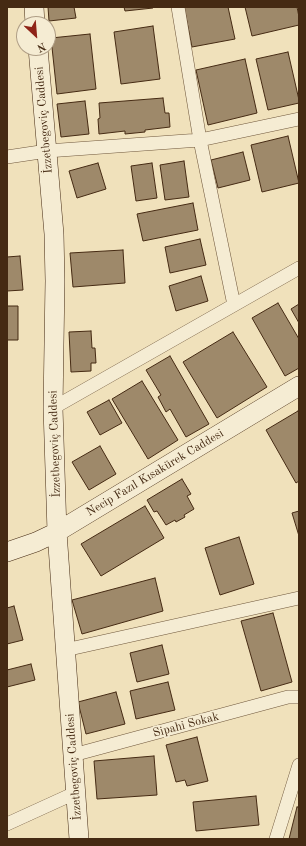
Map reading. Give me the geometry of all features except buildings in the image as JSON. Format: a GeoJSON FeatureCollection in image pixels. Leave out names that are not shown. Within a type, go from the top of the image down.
{"type":"FeatureCollection","features":[{"type":"Feature","properties":{"kind":"street"},"geometry":{"type":"LineString","coordinates":[[178,7],[200,140],[234,305]]}},
{"type":"Feature","properties":{"kind":"street","name":"İzzetbegoviç Caddesi"},"geometry":{"type":"LineString","coordinates":[[39,56],[54,234],[55,281],[53,408],[57,532],[79,839]]}},
{"type":"Feature","properties":{"kind":"street"},"geometry":{"type":"LineString","coordinates":[[7,157],[47,151],[200,140],[299,119]]}},
{"type":"Feature","properties":{"kind":"street"},"geometry":{"type":"LineString","coordinates":[[53,408],[299,268]]}},
{"type":"Feature","properties":{"kind":"street","name":"Necip Fazıl Kısakürek Caddesi"},"geometry":{"type":"LineString","coordinates":[[7,552],[36,542],[57,532],[299,386]]}},
{"type":"Feature","properties":{"kind":"street"},"geometry":{"type":"LineString","coordinates":[[65,650],[299,598]]}},
{"type":"Feature","properties":{"kind":"street","name":"Sipahi Sokak"},"geometry":{"type":"LineString","coordinates":[[72,755],[288,698],[299,697]]}},
{"type":"Feature","properties":{"kind":"street"},"geometry":{"type":"LineString","coordinates":[[276,839],[299,765]]}},
{"type":"Feature","properties":{"kind":"street"},"geometry":{"type":"LineString","coordinates":[[7,824],[75,793]]}}]}
